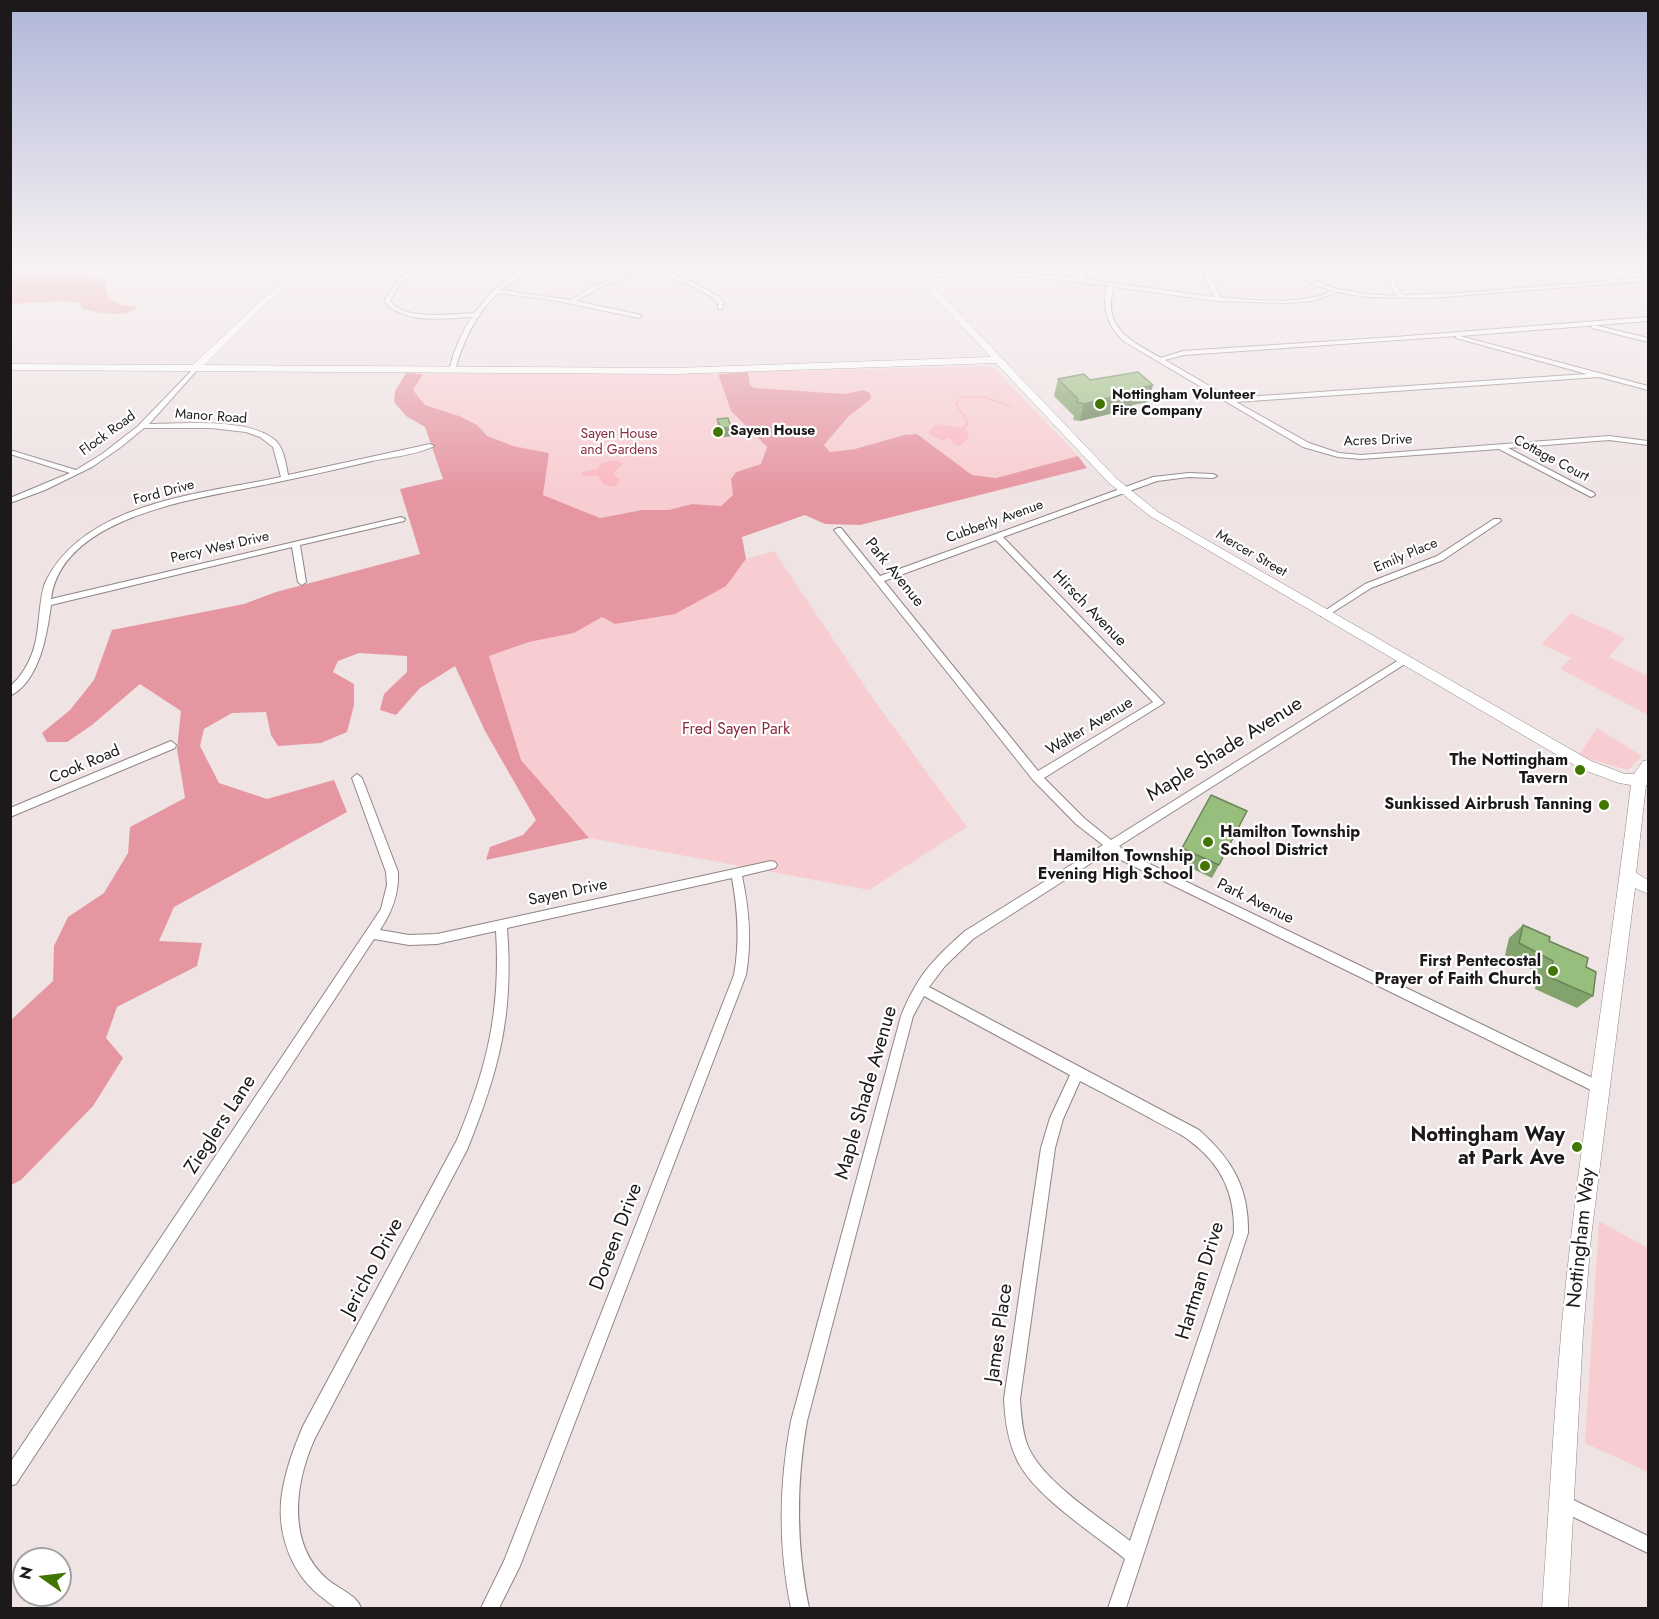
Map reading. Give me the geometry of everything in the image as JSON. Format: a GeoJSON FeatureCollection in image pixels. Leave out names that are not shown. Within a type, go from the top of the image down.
{"type":"FeatureCollection","features":[{"type":"Feature","properties":{"kind":"street","name":"Flock Road"},"geometry":{"type":"LineString","coordinates":[[10,501],[76,472],[108,453],[142,426],[221,343]]}},
{"type":"Feature","properties":{"kind":"street"},"geometry":{"type":"LineString","coordinates":[[452,370],[460,343]]}},
{"type":"Feature","properties":{"kind":"street","name":"Mercer Street"},"geometry":{"type":"LineString","coordinates":[[981,343],[1122,490],[1154,514],[1586,765],[1624,779],[1645,775]]}},
{"type":"Feature","properties":{"kind":"street","name":"Acres Drive"},"geometry":{"type":"LineString","coordinates":[[1130,343],[1306,445],[1338,455],[1361,457],[1609,438],[1648,443]]}},
{"type":"Feature","properties":{"kind":"street"},"geometry":{"type":"LineString","coordinates":[[1160,360],[1183,352],[1331,343]]}},
{"type":"Feature","properties":{"kind":"street"},"geometry":{"type":"LineString","coordinates":[[1478,343],[1648,388]]}},
{"type":"Feature","properties":{"kind":"street"},"geometry":{"type":"LineString","coordinates":[[10,367],[675,371],[997,360]]}},
{"type":"Feature","properties":{"kind":"street"},"geometry":{"type":"LineString","coordinates":[[1229,400],[1598,375]]}},
{"type":"Feature","properties":{"kind":"street","name":"Manor Road"},"geometry":{"type":"LineString","coordinates":[[142,426],[228,427],[259,434],[278,449],[285,478]]}},
{"type":"Feature","properties":{"kind":"street","name":"Cottage Court"},"geometry":{"type":"LineString","coordinates":[[1499,446],[1591,495]]}},
{"type":"Feature","properties":{"kind":"street","name":"Ford Drive"},"geometry":{"type":"LineString","coordinates":[[10,693],[30,672],[39,653],[49,583],[59,564],[80,544],[107,526],[160,506],[430,447]]}},
{"type":"Feature","properties":{"kind":"street"},"geometry":{"type":"LineString","coordinates":[[10,452],[76,472]]}},
{"type":"Feature","properties":{"kind":"street","name":"Cubberly Avenue"},"geometry":{"type":"LineString","coordinates":[[878,580],[1156,478],[1189,475],[1213,476]]}},
{"type":"Feature","properties":{"kind":"street","name":"Percy West Drive"},"geometry":{"type":"LineString","coordinates":[[46,603],[401,519]]}},
{"type":"Feature","properties":{"kind":"street","name":"Emily Place"},"geometry":{"type":"LineString","coordinates":[[1324,614],[1384,579],[1440,558],[1497,521]]}},
{"type":"Feature","properties":{"kind":"street","name":"Park Avenue"},"geometry":{"type":"LineString","coordinates":[[838,530],[1037,777],[1058,800],[1125,857],[1600,1088]]}},
{"type":"Feature","properties":{"kind":"street","name":"Hirsch Avenue"},"geometry":{"type":"LineString","coordinates":[[997,536],[1159,703]]}},
{"type":"Feature","properties":{"kind":"street"},"geometry":{"type":"LineString","coordinates":[[296,544],[302,582]]}},
{"type":"Feature","properties":{"kind":"street","name":"Maple Shade Avenue"},"geometry":{"type":"LineString","coordinates":[[801,1608],[794,1580],[788,1535],[788,1491],[792,1455],[907,1016],[920,988],[935,966],[969,935],[1405,660]]}},
{"type":"Feature","properties":{"kind":"street","name":"Walter Avenue"},"geometry":{"type":"LineString","coordinates":[[1037,777],[1159,703]]}},
{"type":"Feature","properties":{"kind":"street","name":"Cook Road"},"geometry":{"type":"LineString","coordinates":[[10,813],[171,745]]}},
{"type":"Feature","properties":{"kind":"street","name":"Nottingham Way"},"geometry":{"type":"LineString","coordinates":[[1555,1608],[1572,1333],[1600,1088],[1628,876],[1645,775]]}},
{"type":"Feature","properties":{"kind":"street","name":"Zieglers Lane"},"geometry":{"type":"LineString","coordinates":[[10,1478],[386,911],[393,885],[392,872],[357,778]]}},
{"type":"Feature","properties":{"kind":"street","name":"Sayen Drive"},"geometry":{"type":"LineString","coordinates":[[371,933],[409,940],[425,940],[771,865]]}},
{"type":"Feature","properties":{"kind":"street","name":"Doreen Drive"},"geometry":{"type":"LineString","coordinates":[[490,1608],[511,1566],[740,975],[747,931],[736,873]]}},
{"type":"Feature","properties":{"kind":"street"},"geometry":{"type":"LineString","coordinates":[[1628,876],[1648,888]]}},
{"type":"Feature","properties":{"kind":"street","name":"Jericho Drive"},"geometry":{"type":"LineString","coordinates":[[352,1608],[310,1574],[297,1553],[291,1528],[289,1502],[293,1475],[309,1432],[462,1145],[479,1107],[491,1071],[504,1004],[505,972],[501,925]]}},
{"type":"Feature","properties":{"kind":"street","name":"Hartman Drive"},"geometry":{"type":"LineString","coordinates":[[920,988],[1194,1136],[1211,1149],[1233,1180],[1240,1198],[1241,1233],[1117,1608]]}},
{"type":"Feature","properties":{"kind":"street","name":"James Place"},"geometry":{"type":"LineString","coordinates":[[1078,1072],[1057,1118],[1048,1148],[1012,1399],[1013,1420],[1018,1441],[1027,1461],[1042,1481],[1134,1555]]}},
{"type":"Feature","properties":{"kind":"street"},"geometry":{"type":"LineString","coordinates":[[1560,1501],[1648,1545]]}},
{"type":"Feature","properties":{"kind":"green space"},"geometry":{"type":"Polygon","coordinates":[[[987,366],[995,369],[1078,456],[996,478],[972,475],[916,434],[904,435],[855,449],[830,452],[824,445],[848,417],[871,399],[863,390],[846,394],[763,390],[750,385],[748,372],[987,366]]]}},
{"type":"Feature","properties":{"kind":"green space","name":"Sayen House and Gardens"},"geometry":{"type":"Polygon","coordinates":[[[423,374],[718,374],[731,411],[767,447],[761,464],[736,472],[731,478],[733,495],[721,506],[692,504],[669,510],[642,510],[600,518],[543,495],[549,453],[513,446],[487,436],[477,425],[459,416],[425,405],[413,390],[423,374]]]}},
{"type":"Feature","properties":{"kind":"green space","name":"Fred Sayen Park"},"geometry":{"type":"Polygon","coordinates":[[[774,551],[876,703],[967,827],[869,890],[589,838],[521,760],[489,656],[529,642],[574,633],[602,617],[725,586],[746,559],[774,551]]]}},
{"type":"Feature","properties":{"kind":"green space"},"geometry":{"type":"Polygon","coordinates":[[[1571,613],[1625,638],[1609,657],[1648,676],[1648,715],[1560,669],[1571,658],[1542,644],[1571,613]]]}},
{"type":"Feature","properties":{"kind":"green space"},"geometry":{"type":"Polygon","coordinates":[[[1597,728],[1642,756],[1628,770],[1578,756],[1597,728]]]}},
{"type":"Feature","properties":{"kind":"green space"},"geometry":{"type":"Polygon","coordinates":[[[1599,1221],[1648,1248],[1648,1472],[1585,1443],[1599,1221]]]}},
{"type":"Feature","properties":{"kind":"shaded area"},"geometry":{"type":"Polygon","coordinates":[[[748,372],[750,385],[754,388],[846,394],[863,390],[870,393],[871,399],[848,417],[824,445],[830,452],[855,449],[904,435],[917,434],[972,475],[996,478],[1078,456],[1087,468],[860,525],[825,524],[805,515],[742,537],[746,559],[726,586],[675,614],[615,624],[602,617],[574,633],[529,642],[489,656],[521,760],[589,838],[486,860],[490,847],[523,835],[536,820],[485,731],[455,666],[420,688],[396,715],[380,710],[384,694],[407,672],[407,656],[359,653],[338,661],[333,672],[354,684],[354,705],[347,732],[321,743],[278,746],[271,735],[266,712],[232,713],[204,729],[200,746],[219,783],[267,799],[334,780],[347,812],[174,907],[159,941],[202,943],[197,966],[117,1007],[106,1038],[123,1058],[93,1106],[21,1180],[11,1185],[11,1020],[53,981],[54,946],[68,917],[104,893],[128,853],[130,827],[185,798],[177,749],[181,711],[140,684],[92,725],[67,742],[47,742],[42,733],[70,710],[94,680],[112,630],[244,604],[276,592],[420,554],[400,489],[443,479],[425,427],[406,416],[394,402],[395,391],[406,373],[423,374],[413,390],[425,405],[459,416],[477,425],[487,436],[513,446],[549,453],[543,495],[600,518],[642,510],[669,510],[692,504],[721,506],[733,495],[731,479],[736,472],[761,464],[767,447],[731,411],[718,374],[748,372]]]}},
{"type":"Feature","properties":{"kind":"shaded area"},"geometry":{"type":"Polygon","coordinates":[[[936,424],[966,429],[969,438],[959,446],[951,443],[953,441],[947,438],[943,441],[930,435],[929,432],[936,424]]]}},
{"type":"Feature","properties":{"kind":"shaded area"},"geometry":{"type":"Polygon","coordinates":[[[615,460],[623,463],[613,474],[620,480],[616,486],[605,485],[598,476],[581,476],[583,472],[598,469],[601,463],[615,460]]]}},
{"type":"Feature","properties":{"kind":"building"},"geometry":{"type":"Polygon","coordinates":[[[1138,372],[1153,385],[1084,404],[1077,402],[1078,399],[1058,379],[1084,374],[1090,380],[1138,372]]]}},
{"type":"Feature","properties":{"kind":"building"},"geometry":{"type":"Polygon","coordinates":[[[728,418],[731,427],[721,428],[717,419],[728,418]]]}},
{"type":"Feature","properties":{"kind":"building","name":"Hamilton Township School District"},"geometry":{"type":"Polygon","coordinates":[[[1211,795],[1247,811],[1219,865],[1182,848],[1211,795]]]}},
{"type":"Feature","properties":{"kind":"building"},"geometry":{"type":"Polygon","coordinates":[[[1523,925],[1550,937],[1549,941],[1588,958],[1586,967],[1596,972],[1593,996],[1549,977],[1553,961],[1519,943],[1523,925]]]}},
{"type":"Feature","properties":{"kind":"waterway"},"geometry":{"type":"LineString","coordinates":[[965,427],[963,428],[967,425],[967,421],[956,404],[962,397],[983,397],[1013,407]]}},
{"type":"Feature","properties":{"kind":"place","name":"Nottingham Volunteer Fire Company"},"geometry":{"type":"Point","coordinates":[1100,404]}},
{"type":"Feature","properties":{"kind":"place","name":"Sayen House"},"geometry":{"type":"Point","coordinates":[718,432]}},
{"type":"Feature","properties":{"kind":"place","name":"The Nottingham Tavern"},"geometry":{"type":"Point","coordinates":[1580,770]}},
{"type":"Feature","properties":{"kind":"place","name":"Sunkissed Airbrush Tanning"},"geometry":{"type":"Point","coordinates":[1604,805]}},
{"type":"Feature","properties":{"kind":"place","name":"Hamilton Township School District"},"geometry":{"type":"Point","coordinates":[1208,842]}},
{"type":"Feature","properties":{"kind":"place","name":"Hamilton Township Evening High School"},"geometry":{"type":"Point","coordinates":[1205,866]}},
{"type":"Feature","properties":{"kind":"place","name":"First Pentecostal Prayer of Faith Church"},"geometry":{"type":"Point","coordinates":[1553,971]}},
{"type":"Feature","properties":{"kind":"place","name":"Nottingham Way at Park Ave"},"geometry":{"type":"Point","coordinates":[1577,1147]}}]}
